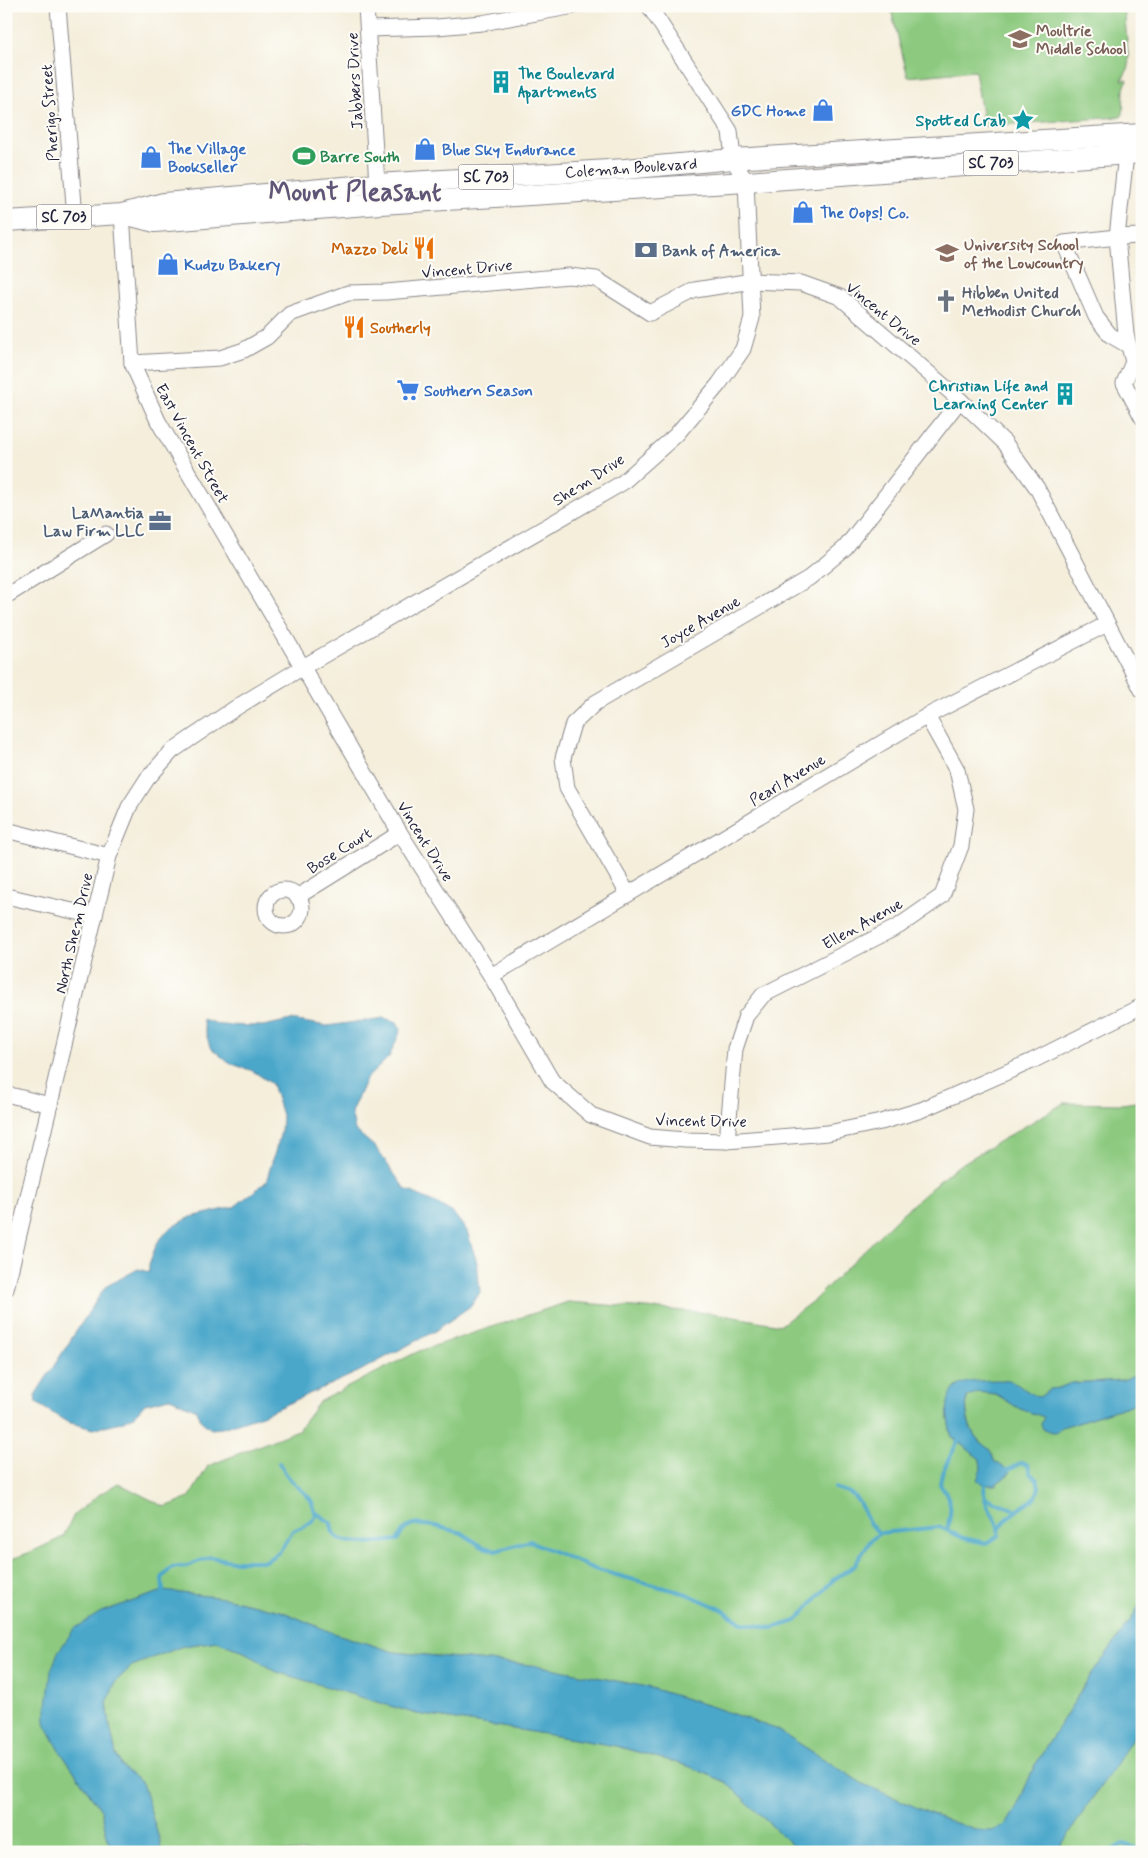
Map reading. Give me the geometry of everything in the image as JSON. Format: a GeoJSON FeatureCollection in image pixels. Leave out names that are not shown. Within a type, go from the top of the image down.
{"type":"FeatureCollection","features":[{"type":"Feature","properties":{"kind":"main road","name":"Coleman Boulevard"},"geometry":{"type":"LineString","coordinates":[[6,221],[122,214],[164,203],[377,184],[1142,134]]}},
{"type":"Feature","properties":{"kind":"main road"},"geometry":{"type":"LineString","coordinates":[[1134,153],[1138,142],[1142,142]]}},
{"type":"Feature","properties":{"kind":"main road"},"geometry":{"type":"LineString","coordinates":[[746,182],[785,166],[876,158],[902,150]]}},
{"type":"Feature","properties":{"kind":"main road","name":"Coleman Boulevard"},"geometry":{"type":"LineString","coordinates":[[122,214],[155,222],[380,204],[746,182],[1134,153]]}},
{"type":"Feature","properties":{"kind":"main road"},"geometry":{"type":"LineString","coordinates":[[573,191],[614,182],[702,174],[733,160]]}},
{"type":"Feature","properties":{"kind":"street","name":"Pherigo Street"},"geometry":{"type":"LineString","coordinates":[[58,6],[75,217]]}},
{"type":"Feature","properties":{"kind":"street","name":"Jabbers Drive"},"geometry":{"type":"LineString","coordinates":[[366,6],[377,184]]}},
{"type":"Feature","properties":{"kind":"street"},"geometry":{"type":"LineString","coordinates":[[368,29],[437,27],[482,23],[574,6]]}},
{"type":"Feature","properties":{"kind":"street"},"geometry":{"type":"LineString","coordinates":[[649,6],[730,131],[733,160]]}},
{"type":"Feature","properties":{"kind":"street"},"geometry":{"type":"LineString","coordinates":[[1134,153],[1117,237],[1126,334],[1129,346],[1137,360],[1124,382],[1142,417]]}},
{"type":"Feature","properties":{"kind":"street","name":"Shem Drive"},"geometry":{"type":"LineString","coordinates":[[303,667],[622,483],[676,434],[719,384],[743,349],[752,318],[752,281],[746,182],[733,160]]}},
{"type":"Feature","properties":{"kind":"street","name":"East Vincent Street"},"geometry":{"type":"LineString","coordinates":[[122,214],[132,363],[158,421],[303,667]]}},
{"type":"Feature","properties":{"kind":"street"},"geometry":{"type":"LineString","coordinates":[[1129,346],[1110,335],[1096,317],[1064,243],[1142,236]]}},
{"type":"Feature","properties":{"kind":"street","name":"Vincent Drive"},"geometry":{"type":"LineString","coordinates":[[132,363],[220,358],[244,350],[267,337],[290,314],[348,293],[386,292],[569,276],[596,279],[650,313],[695,290],[752,281],[800,283],[840,297],[960,400],[1005,443],[1037,488],[1142,690]]}},
{"type":"Feature","properties":{"kind":"street","name":"Joyce Avenue"},"geometry":{"type":"LineString","coordinates":[[628,894],[567,788],[563,758],[573,724],[595,703],[809,578],[845,548],[960,400]]}},
{"type":"Feature","properties":{"kind":"street"},"geometry":{"type":"LineString","coordinates":[[6,596],[106,534]]}},
{"type":"Feature","properties":{"kind":"street","name":"Pearl Avenue"},"geometry":{"type":"LineString","coordinates":[[491,976],[927,716],[1108,624]]}},
{"type":"Feature","properties":{"kind":"street","name":"Vincent Drive"},"geometry":{"type":"LineString","coordinates":[[303,667],[400,833],[491,976],[552,1081],[591,1115],[650,1137],[727,1141],[828,1133],[881,1122],[921,1110],[1032,1061],[1142,1006]]}},
{"type":"Feature","properties":{"kind":"street","name":"North Shem Drive"},"geometry":{"type":"LineString","coordinates":[[6,1289],[9,1265],[50,1105],[109,856],[129,807],[147,779],[172,751],[237,707],[303,667]]}},
{"type":"Feature","properties":{"kind":"street","name":"Ellen Avenue"},"geometry":{"type":"LineString","coordinates":[[727,1141],[735,1049],[746,1016],[763,995],[899,926],[942,896],[961,846],[966,809],[957,770],[927,716]]}},
{"type":"Feature","properties":{"kind":"street"},"geometry":{"type":"LineString","coordinates":[[6,830],[109,856]]}},
{"type":"Feature","properties":{"kind":"street","name":"Bose Court"},"geometry":{"type":"LineString","coordinates":[[297,897],[400,833]]}},
{"type":"Feature","properties":{"kind":"street"},"geometry":{"type":"LineString","coordinates":[[6,896],[95,916]]}},
{"type":"Feature","properties":{"kind":"street"},"geometry":{"type":"LineString","coordinates":[[6,1094],[50,1105]]}},
{"type":"Feature","properties":{"kind":"green space","name":"Moultrie Middle School"},"geometry":{"type":"Polygon","coordinates":[[[890,6],[1124,6],[1129,67],[1122,80],[1127,80],[1124,89],[1123,114],[1121,117],[984,126],[975,71],[908,77],[890,6]]]}},
{"type":"Feature","properties":{"kind":"green space"},"geometry":{"type":"Polygon","coordinates":[[[1142,1101],[1142,1187],[1137,1218],[1142,1240],[1142,1371],[1124,1380],[1071,1383],[1059,1388],[1050,1389],[1040,1397],[1033,1395],[1012,1382],[957,1386],[950,1399],[948,1417],[952,1437],[980,1459],[981,1469],[994,1486],[1011,1472],[994,1461],[991,1450],[974,1434],[968,1421],[967,1397],[978,1392],[996,1394],[1020,1409],[1044,1417],[1055,1433],[1062,1427],[1131,1405],[1142,1396],[1142,1601],[1085,1684],[1034,1767],[1016,1809],[1006,1825],[992,1831],[975,1830],[936,1816],[863,1784],[778,1730],[713,1707],[647,1687],[540,1666],[394,1652],[333,1633],[281,1611],[224,1598],[163,1591],[101,1612],[60,1751],[101,1810],[111,1852],[6,1852],[6,1561],[63,1537],[74,1515],[100,1494],[118,1483],[165,1507],[189,1498],[208,1466],[298,1430],[320,1401],[419,1351],[568,1302],[711,1313],[781,1325],[814,1300],[897,1218],[953,1169],[1064,1103],[1122,1104],[1142,1101]]]}},
{"type":"Feature","properties":{"kind":"green space"},"geometry":{"type":"Polygon","coordinates":[[[217,1641],[249,1654],[274,1671],[417,1714],[616,1746],[688,1766],[726,1782],[799,1852],[161,1852],[160,1842],[142,1784],[122,1767],[116,1755],[107,1703],[116,1681],[132,1666],[183,1646],[217,1641]]]}},
{"type":"Feature","properties":{"kind":"green space"},"geometry":{"type":"Polygon","coordinates":[[[1142,1722],[1142,1852],[1057,1852],[1121,1755],[1142,1722]]]}},
{"type":"Feature","properties":{"kind":"water"},"geometry":{"type":"Polygon","coordinates":[[[384,1018],[397,1022],[401,1030],[389,1057],[366,1079],[351,1112],[355,1130],[376,1148],[405,1189],[453,1213],[467,1231],[477,1263],[480,1292],[472,1305],[435,1331],[358,1372],[262,1415],[222,1428],[211,1429],[201,1421],[197,1410],[170,1398],[145,1404],[134,1416],[121,1422],[93,1429],[67,1422],[36,1403],[35,1395],[105,1287],[138,1269],[149,1272],[149,1264],[157,1243],[170,1228],[191,1217],[234,1207],[266,1182],[281,1132],[282,1115],[272,1084],[253,1071],[229,1063],[210,1047],[202,1019],[221,1025],[263,1026],[291,1020],[327,1026],[384,1018]]]}},
{"type":"Feature","properties":{"kind":"water"},"geometry":{"type":"Polygon","coordinates":[[[1142,1371],[1142,1396],[1131,1405],[1062,1427],[1056,1433],[1043,1429],[1041,1424],[1044,1417],[1020,1409],[996,1394],[978,1392],[967,1397],[968,1420],[974,1434],[978,1440],[991,1450],[994,1461],[1011,1472],[996,1484],[988,1485],[977,1480],[981,1469],[980,1459],[952,1437],[948,1417],[948,1403],[953,1391],[963,1384],[993,1380],[1008,1381],[1040,1397],[1050,1389],[1059,1388],[1071,1383],[1124,1380],[1142,1371]]]}},
{"type":"Feature","properties":{"kind":"water"},"geometry":{"type":"Polygon","coordinates":[[[163,1591],[224,1598],[281,1611],[333,1633],[394,1652],[540,1666],[647,1687],[713,1707],[778,1730],[863,1784],[936,1816],[975,1830],[992,1831],[1006,1825],[1016,1809],[1034,1767],[1085,1684],[1142,1601],[1142,1722],[1116,1765],[1057,1852],[799,1852],[726,1782],[688,1766],[616,1746],[417,1714],[274,1671],[249,1654],[217,1641],[183,1646],[132,1666],[116,1681],[107,1703],[116,1755],[122,1767],[142,1783],[160,1842],[161,1852],[111,1852],[101,1810],[60,1751],[45,1723],[51,1671],[58,1652],[74,1629],[101,1612],[163,1591]]]}},
{"type":"Feature","properties":{"kind":"waterway"},"geometry":{"type":"LineString","coordinates":[[947,1530],[950,1506],[940,1484],[942,1473],[958,1441]]}},
{"type":"Feature","properties":{"kind":"waterway"},"geometry":{"type":"LineString","coordinates":[[163,1591],[162,1578],[171,1568],[187,1566],[210,1557],[232,1561],[266,1561],[279,1552],[293,1531],[310,1523],[316,1516],[310,1498],[289,1478],[279,1463]]}},
{"type":"Feature","properties":{"kind":"waterway"},"geometry":{"type":"LineString","coordinates":[[1000,1528],[1007,1518],[1036,1497],[1039,1487],[1037,1480],[1030,1473],[1028,1465],[1021,1463],[1007,1470]]}},
{"type":"Feature","properties":{"kind":"waterway"},"geometry":{"type":"LineString","coordinates":[[315,1512],[331,1523],[333,1532],[337,1537],[349,1542],[366,1543],[397,1540],[404,1530],[412,1524],[435,1526],[462,1533],[481,1546],[496,1551],[530,1541],[594,1569],[687,1594],[721,1609],[742,1623],[773,1628],[796,1621],[833,1580],[854,1566],[871,1540],[880,1533],[940,1527],[963,1538],[986,1543],[998,1536],[997,1523],[985,1500],[985,1485]]}},
{"type":"Feature","properties":{"kind":"waterway"},"geometry":{"type":"LineString","coordinates":[[835,1488],[849,1493],[856,1498],[870,1524],[880,1533]]}},
{"type":"Feature","properties":{"kind":"waterway"},"geometry":{"type":"LineString","coordinates":[[985,1497],[1016,1511]]}},
{"type":"Feature","properties":{"kind":"waterway"},"geometry":{"type":"LineString","coordinates":[[1109,1852],[1123,1844],[1142,1850]]}},
{"type":"Feature","properties":{"kind":"place","name":"Moultrie Middle School"},"geometry":{"type":"Point","coordinates":[1020,39]}},
{"type":"Feature","properties":{"kind":"place","name":"The Boulevard Apartments"},"geometry":{"type":"Point","coordinates":[501,82]}},
{"type":"Feature","properties":{"kind":"place","name":"GDC Home"},"geometry":{"type":"Point","coordinates":[823,110]}},
{"type":"Feature","properties":{"kind":"place","name":"Spotted Crab"},"geometry":{"type":"Point","coordinates":[1023,120]}},
{"type":"Feature","properties":{"kind":"place","name":"Blue Sky Endurance"},"geometry":{"type":"Point","coordinates":[425,149]}},
{"type":"Feature","properties":{"kind":"place","name":"Barre South"},"geometry":{"type":"Point","coordinates":[304,156]}},
{"type":"Feature","properties":{"kind":"place","name":"The Village Bookseller"},"geometry":{"type":"Point","coordinates":[151,157]}},
{"type":"Feature","properties":{"kind":"place","name":"The Oops! Co."},"geometry":{"type":"Point","coordinates":[803,212]}},
{"type":"Feature","properties":{"kind":"place","name":"Mazzo Deli"},"geometry":{"type":"Point","coordinates":[424,248]}},
{"type":"Feature","properties":{"kind":"place","name":"Bank of America"},"geometry":{"type":"Point","coordinates":[646,250]}},
{"type":"Feature","properties":{"kind":"place","name":"University School of the Lowcountry"},"geometry":{"type":"Point","coordinates":[947,253]}},
{"type":"Feature","properties":{"kind":"place","name":"Kudzu Bakery"},"geometry":{"type":"Point","coordinates":[168,264]}},
{"type":"Feature","properties":{"kind":"place","name":"Hibben United Methodist Church"},"geometry":{"type":"Point","coordinates":[946,301]}},
{"type":"Feature","properties":{"kind":"place","name":"Southerly"},"geometry":{"type":"Point","coordinates":[354,327]}},
{"type":"Feature","properties":{"kind":"place","name":"Southern Season"},"geometry":{"type":"Point","coordinates":[408,390]}},
{"type":"Feature","properties":{"kind":"place","name":"Christian Life and Learning Center"},"geometry":{"type":"Point","coordinates":[1065,394]}},
{"type":"Feature","properties":{"kind":"place","name":"LaMantia Law Firm LLC"},"geometry":{"type":"Point","coordinates":[160,521]}},
{"type":"Feature","properties":{"kind":"district","name":"Mount Pleasant"},"geometry":{"type":"Point","coordinates":[355,191]}}]}
